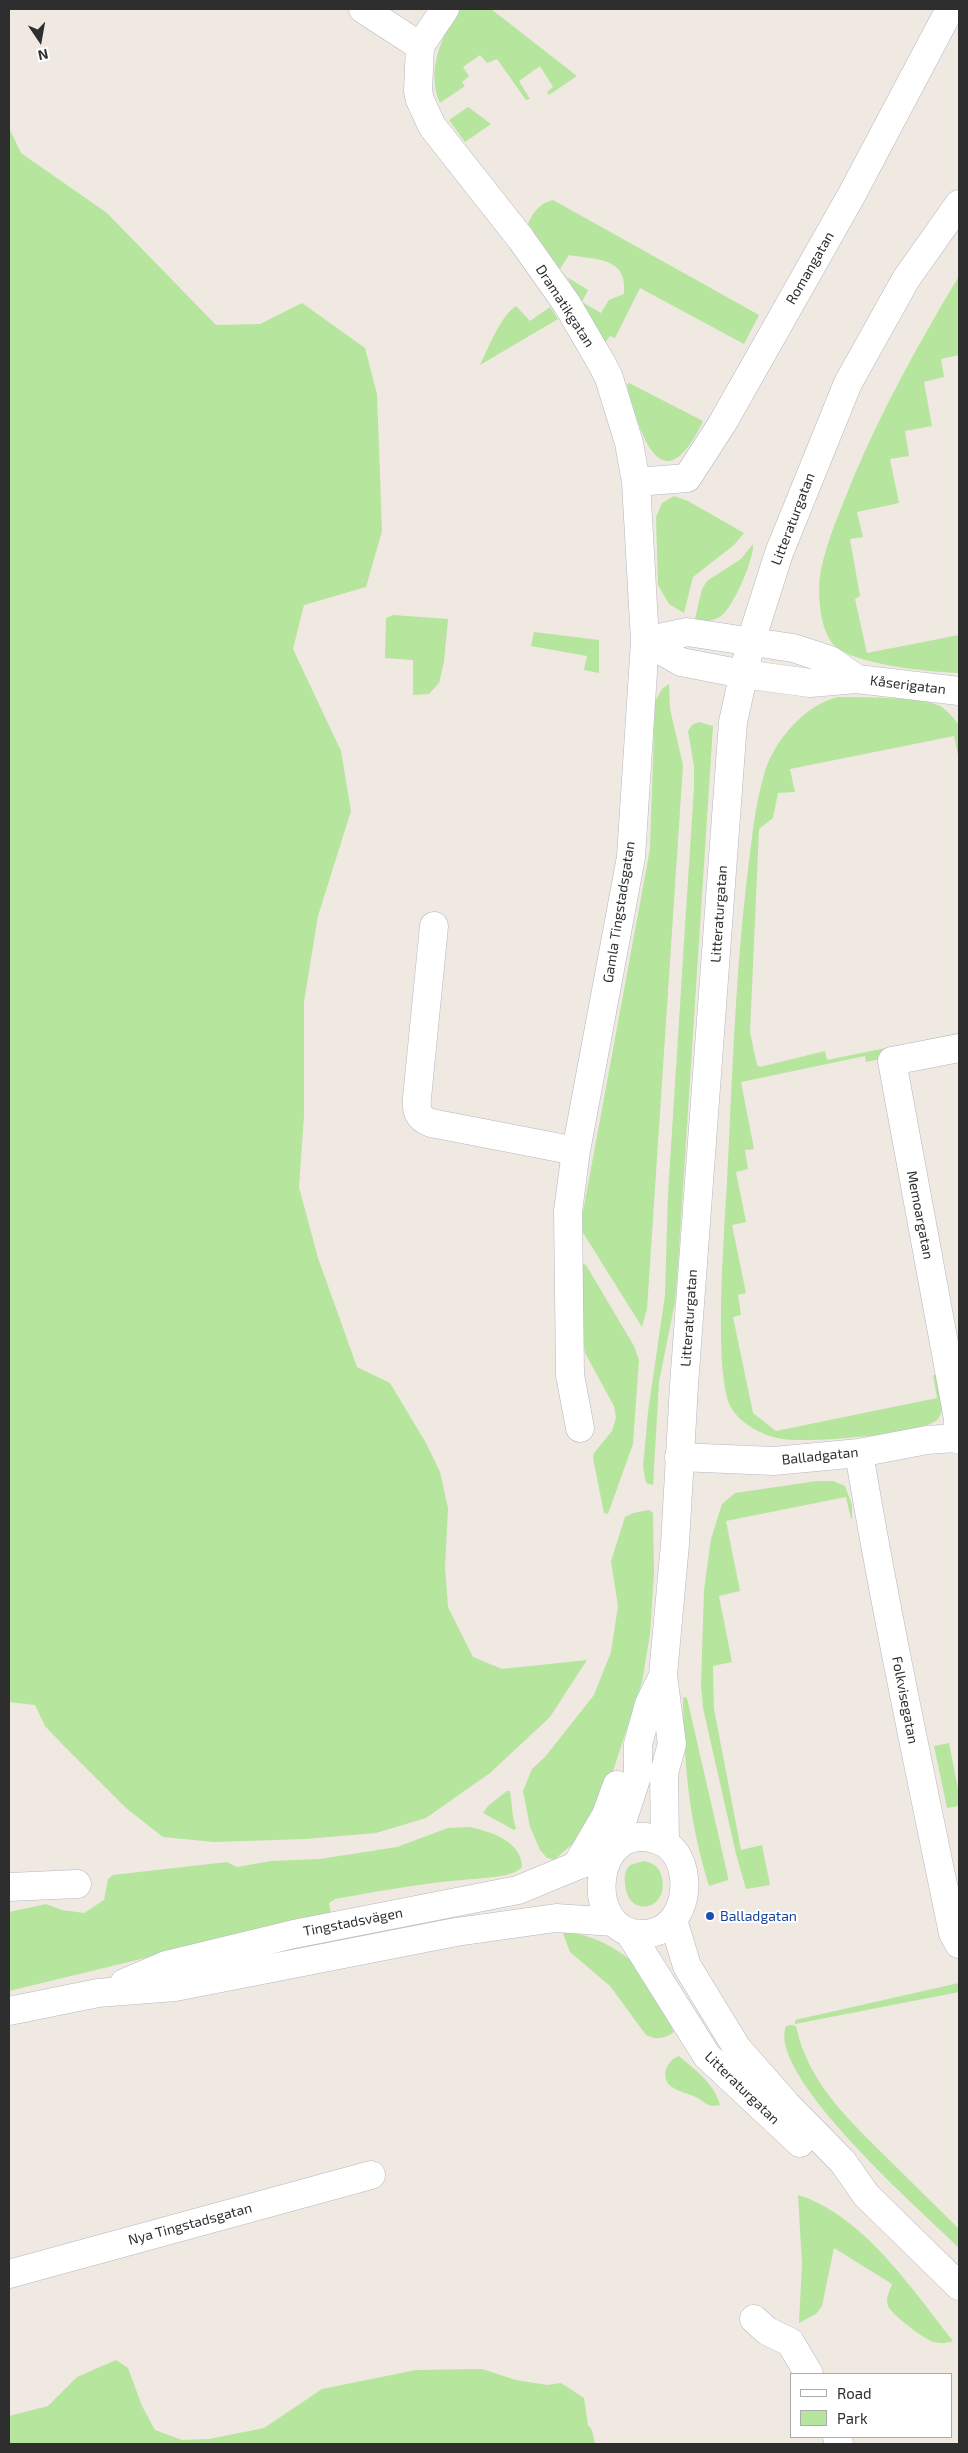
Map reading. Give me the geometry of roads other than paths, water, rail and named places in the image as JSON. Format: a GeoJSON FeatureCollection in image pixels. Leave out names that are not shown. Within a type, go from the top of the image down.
{"type":"FeatureCollection","features":[{"type":"Feature","properties":{"kind":"street"},"geometry":{"type":"LineString","coordinates":[[363,9],[420,46],[445,9]]}},
{"type":"Feature","properties":{"kind":"street","name":"Romangatan"},"geometry":{"type":"LineString","coordinates":[[636,482],[687,478],[722,424],[844,208],[950,9]]}},
{"type":"Feature","properties":{"kind":"street","name":"Dramatikgatan"},"geometry":{"type":"LineString","coordinates":[[420,46],[418,91],[429,120],[567,304],[609,378],[629,443],[636,482],[645,641]]}},
{"type":"Feature","properties":{"kind":"street","name":"Litteraturgatan"},"geometry":{"type":"LineString","coordinates":[[665,1843],[664,1773],[672,1744],[664,1675],[675,1544],[679,1457],[733,722],[751,640],[779,553],[848,382],[906,279],[959,204]]}},
{"type":"Feature","properties":{"kind":"street"},"geometry":{"type":"LineString","coordinates":[[645,641],[687,632],[751,640]]}},
{"type":"Feature","properties":{"kind":"street","name":"Kåserigatan"},"geometry":{"type":"LineString","coordinates":[[751,640],[793,648],[830,660],[857,679]]}},
{"type":"Feature","properties":{"kind":"street"},"geometry":{"type":"LineString","coordinates":[[645,641],[681,662],[743,674]]}},
{"type":"Feature","properties":{"kind":"street","name":"Gamla Tingstadsgatan"},"geometry":{"type":"LineString","coordinates":[[580,1428],[570,1375],[566,1250],[568,1211],[576,1151],[630,857],[645,641]]}},
{"type":"Feature","properties":{"kind":"street","name":"Kåserigatan"},"geometry":{"type":"LineString","coordinates":[[743,674],[810,683],[857,679],[959,691]]}},
{"type":"Feature","properties":{"kind":"street"},"geometry":{"type":"LineString","coordinates":[[434,926],[416,1098],[417,1112],[420,1117],[431,1123],[576,1151]]}},
{"type":"Feature","properties":{"kind":"street","name":"Memoargatan"},"geometry":{"type":"LineString","coordinates":[[958,1439],[958,1419],[892,1061],[959,1048]]}},
{"type":"Feature","properties":{"kind":"street","name":"Balladgatan"},"geometry":{"type":"LineString","coordinates":[[679,1457],[774,1461],[860,1453],[927,1440],[958,1439]]}},
{"type":"Feature","properties":{"kind":"street","name":"Folkvisegatan"},"geometry":{"type":"LineString","coordinates":[[860,1453],[871,1524],[924,1792],[953,1933],[959,1944]]}},
{"type":"Feature","properties":{"kind":"street","name":"Litteraturgatan"},"geometry":{"type":"LineString","coordinates":[[664,1675],[650,1704],[638,1744],[638,1773],[614,1850],[602,1875],[602,1887],[607,1910],[622,1927],[708,2056],[838,2178],[866,2195]]}},
{"type":"Feature","properties":{"kind":"street","name":"Litteraturgatan"},"geometry":{"type":"LineString","coordinates":[[576,1866],[606,1815],[628,1758],[638,1744]]}},
{"type":"Feature","properties":{"kind":"street"},"geometry":{"type":"LineString","coordinates":[[614,1850],[631,1838],[653,1837],[665,1843],[676,1854],[684,1880],[680,1912],[673,1920],[654,1932],[622,1927]]}},
{"type":"Feature","properties":{"kind":"street","name":"Tingstadsvägen"},"geometry":{"type":"LineString","coordinates":[[98,1993],[166,1965],[369,1918],[518,1890],[614,1850]]}},
{"type":"Feature","properties":{"kind":"street"},"geometry":{"type":"LineString","coordinates":[[9,1887],[77,1884]]}},
{"type":"Feature","properties":{"kind":"street","name":"Tingstadsvägen"},"geometry":{"type":"LineString","coordinates":[[9,2011],[98,1993],[175,1987],[456,1932],[556,1918],[622,1927]]}},
{"type":"Feature","properties":{"kind":"street","name":"Litteraturgatan"},"geometry":{"type":"LineString","coordinates":[[673,1920],[687,1966],[737,2048],[787,2105],[843,2162],[866,2195],[959,2286]]}},
{"type":"Feature","properties":{"kind":"street","name":"Nya Tingstadsgatan"},"geometry":{"type":"LineString","coordinates":[[9,2274],[371,2175]]}},
{"type":"Feature","properties":{"kind":"street"},"geometry":{"type":"LineString","coordinates":[[754,2319],[767,2331],[790,2342],[808,2373]]}},
{"type":"Feature","properties":{"kind":"place","name":"Balladgatan"},"geometry":{"type":"Point","coordinates":[710,1916]}}]}
